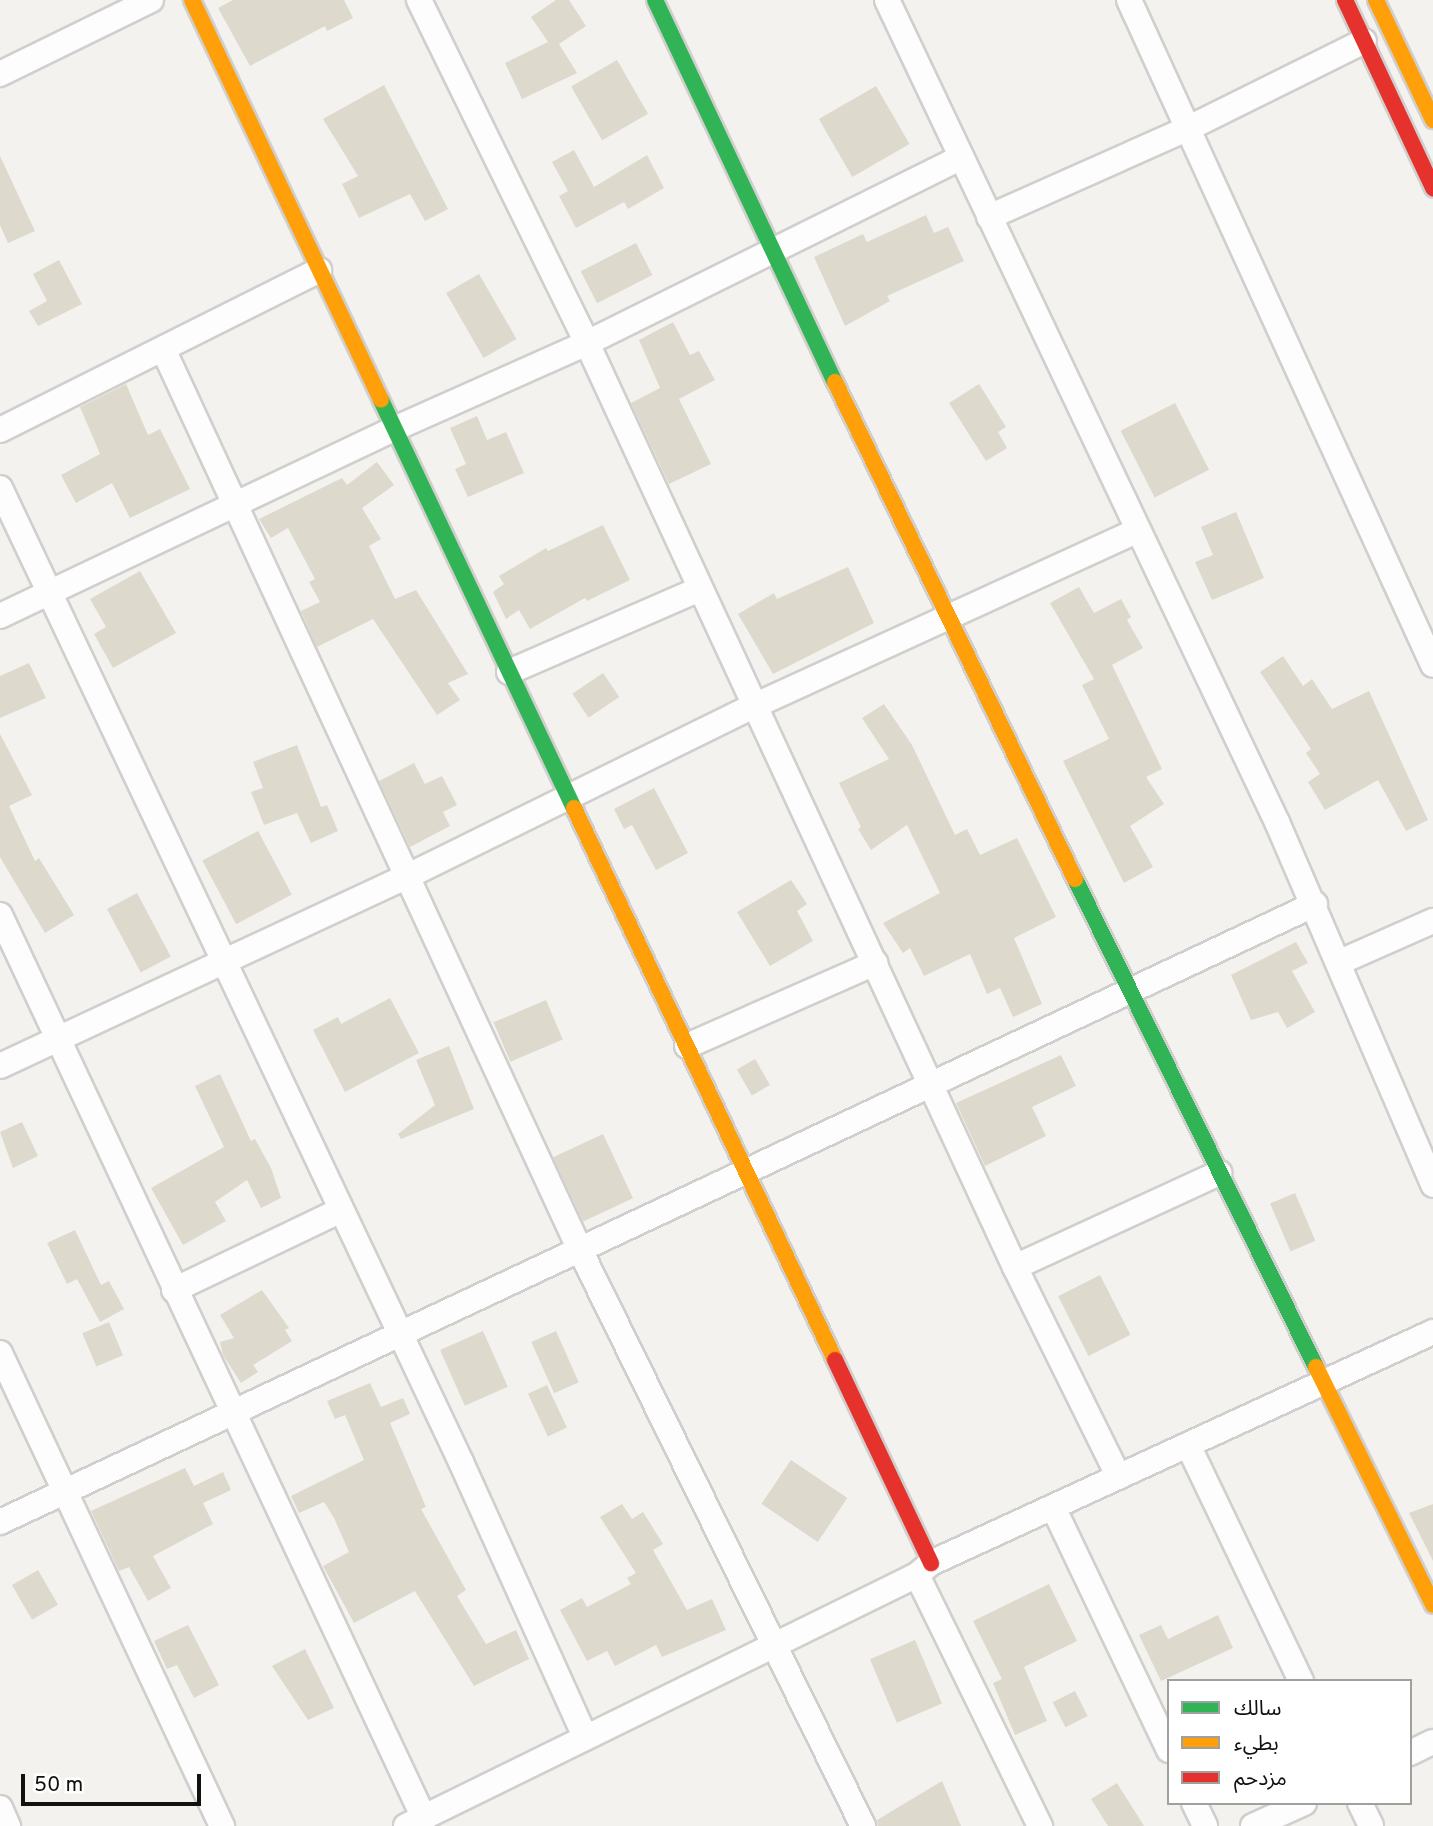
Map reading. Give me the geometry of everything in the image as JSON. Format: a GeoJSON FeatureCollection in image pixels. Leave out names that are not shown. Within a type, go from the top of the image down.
{"type":"FeatureCollection","features":[{"type":"Feature","properties":{"kind":"street"},"geometry":{"type":"LineString","coordinates":[[0,74],[150,0]]}},
{"type":"Feature","properties":{"kind":"street"},"geometry":{"type":"LineString","coordinates":[[191,0],[566,796],[687,1046],[1040,1826]]}},
{"type":"Feature","properties":{"kind":"street"},"geometry":{"type":"LineString","coordinates":[[419,0],[587,343],[1015,1267],[1119,1477]]}},
{"type":"Feature","properties":{"kind":"street"},"geometry":{"type":"LineString","coordinates":[[655,0],[948,621],[1127,990],[1433,1605]]}},
{"type":"Feature","properties":{"kind":"street"},"geometry":{"type":"LineString","coordinates":[[887,0],[1315,904],[1433,1185]]}},
{"type":"Feature","properties":{"kind":"street"},"geometry":{"type":"LineString","coordinates":[[1129,0],[1191,127],[1433,664]]}},
{"type":"Feature","properties":{"kind":"street"},"geometry":{"type":"LineString","coordinates":[[1345,0],[1433,188]]}},
{"type":"Feature","properties":{"kind":"street"},"geometry":{"type":"LineString","coordinates":[[1376,0],[1433,120]]}},
{"type":"Feature","properties":{"kind":"street"},"geometry":{"type":"LineString","coordinates":[[989,217],[1191,127],[1364,41]]}},
{"type":"Feature","properties":{"kind":"street"},"geometry":{"type":"LineString","coordinates":[[0,616],[236,508],[394,429],[587,343],[961,157]]}},
{"type":"Feature","properties":{"kind":"street"},"geometry":{"type":"LineString","coordinates":[[0,430],[164,351],[319,270]]}},
{"type":"Feature","properties":{"kind":"street"},"geometry":{"type":"LineString","coordinates":[[164,351],[404,878],[580,1250],[863,1826]]}},
{"type":"Feature","properties":{"kind":"street"},"geometry":{"type":"LineString","coordinates":[[0,488],[399,1332],[584,1735]]}},
{"type":"Feature","properties":{"kind":"street"},"geometry":{"type":"LineString","coordinates":[[0,1066],[57,1037],[404,878],[566,796],[754,706],[948,621],[1138,530]]}},
{"type":"Feature","properties":{"kind":"street"},"geometry":{"type":"LineString","coordinates":[[509,671],[700,589]]}},
{"type":"Feature","properties":{"kind":"street"},"geometry":{"type":"LineString","coordinates":[[0,1522],[399,1332],[580,1250],[1127,990],[1315,904]]}},
{"type":"Feature","properties":{"kind":"street"},"geometry":{"type":"LineString","coordinates":[[0,915],[231,1411],[415,1822],[584,1735],[924,1569],[1321,1381],[1433,1332]]}},
{"type":"Feature","properties":{"kind":"street"},"geometry":{"type":"LineString","coordinates":[[1340,962],[1433,921]]}},
{"type":"Feature","properties":{"kind":"street"},"geometry":{"type":"LineString","coordinates":[[687,1046],[875,963]]}},
{"type":"Feature","properties":{"kind":"street"},"geometry":{"type":"LineString","coordinates":[[1015,1267],[1219,1173]]}},
{"type":"Feature","properties":{"kind":"street"},"geometry":{"type":"LineString","coordinates":[[174,1290],[341,1210]]}},
{"type":"Feature","properties":{"kind":"street"},"geometry":{"type":"LineString","coordinates":[[0,1353],[222,1826]]}},
{"type":"Feature","properties":{"kind":"street"},"geometry":{"type":"LineString","coordinates":[[1188,1445],[1300,1679]]}},
{"type":"Feature","properties":{"kind":"street"},"geometry":{"type":"LineString","coordinates":[[1054,1509],[1167,1746]]}},
{"type":"Feature","properties":{"kind":"street"},"geometry":{"type":"LineString","coordinates":[[1412,1752],[1433,1741]]}},
{"type":"Feature","properties":{"kind":"street"},"geometry":{"type":"LineString","coordinates":[[1195,1805],[1205,1826]]}},
{"type":"Feature","properties":{"kind":"street"},"geometry":{"type":"LineString","coordinates":[[1253,1826],[1300,1805]]}},
{"type":"Feature","properties":{"kind":"street"},"geometry":{"type":"LineString","coordinates":[[1361,1805],[1371,1826]]}},
{"type":"Feature","properties":{"kind":"street"},"geometry":{"type":"LineString","coordinates":[[0,1808],[8,1826]]}},
{"type":"Feature","properties":{"kind":"building"},"geometry":{"type":"Polygon","coordinates":[[[233,0],[344,0],[353,18],[327,31],[325,26],[250,66],[218,8],[233,0]]]}},
{"type":"Feature","properties":{"kind":"building"},"geometry":{"type":"Polygon","coordinates":[[[556,0],[569,0],[586,26],[559,44],[577,73],[522,99],[505,63],[548,42],[531,17],[556,0]]]}},
{"type":"Feature","properties":{"kind":"building"},"geometry":{"type":"Polygon","coordinates":[[[617,60],[648,114],[602,140],[571,86],[617,60]]]}},
{"type":"Feature","properties":{"kind":"building"},"geometry":{"type":"Polygon","coordinates":[[[384,85],[448,209],[425,221],[410,194],[359,218],[342,184],[358,176],[323,119],[384,85]]]}},
{"type":"Feature","properties":{"kind":"building"},"geometry":{"type":"Polygon","coordinates":[[[876,86],[910,144],[852,177],[819,119],[876,86]]]}},
{"type":"Feature","properties":{"kind":"building"},"geometry":{"type":"Polygon","coordinates":[[[574,150],[594,187],[647,155],[664,188],[628,209],[624,202],[576,228],[559,196],[568,191],[552,162],[574,150]]]}},
{"type":"Feature","properties":{"kind":"building"},"geometry":{"type":"Polygon","coordinates":[[[0,156],[35,231],[8,243],[0,225],[0,156]]]}},
{"type":"Feature","properties":{"kind":"building"},"geometry":{"type":"Polygon","coordinates":[[[926,215],[934,233],[948,227],[964,261],[887,296],[890,301],[845,326],[814,257],[863,234],[867,242],[926,215]]]}},
{"type":"Feature","properties":{"kind":"building"},"geometry":{"type":"Polygon","coordinates":[[[636,243],[652,275],[597,303],[581,271],[636,243]]]}},
{"type":"Feature","properties":{"kind":"building"},"geometry":{"type":"Polygon","coordinates":[[[59,260],[82,304],[38,326],[29,311],[47,301],[33,274],[59,260]]]}},
{"type":"Feature","properties":{"kind":"building"},"geometry":{"type":"Polygon","coordinates":[[[479,274],[516,339],[484,358],[446,293],[479,274]]]}},
{"type":"Feature","properties":{"kind":"building"},"geometry":{"type":"Polygon","coordinates":[[[673,322],[690,355],[699,351],[715,380],[679,399],[711,464],[669,484],[631,403],[660,388],[639,340],[673,322]]]}},
{"type":"Feature","properties":{"kind":"building"},"geometry":{"type":"Polygon","coordinates":[[[126,384],[148,435],[160,429],[190,489],[130,518],[112,483],[76,503],[61,475],[100,454],[80,407],[126,384]]]}},
{"type":"Feature","properties":{"kind":"building"},"geometry":{"type":"Polygon","coordinates":[[[979,384],[1006,427],[998,432],[1007,448],[986,461],[949,403],[979,384]]]}},
{"type":"Feature","properties":{"kind":"building"},"geometry":{"type":"Polygon","coordinates":[[[1175,403],[1209,470],[1155,498],[1121,431],[1175,403]]]}},
{"type":"Feature","properties":{"kind":"building"},"geometry":{"type":"Polygon","coordinates":[[[477,416],[487,440],[506,432],[524,473],[468,497],[455,469],[466,464],[450,428],[477,416]]]}},
{"type":"Feature","properties":{"kind":"building"},"geometry":{"type":"Polygon","coordinates":[[[377,462],[394,485],[362,508],[381,539],[369,546],[395,599],[416,590],[468,674],[448,683],[460,700],[437,715],[373,619],[317,647],[301,611],[320,602],[309,582],[315,579],[288,528],[271,538],[259,519],[342,478],[347,485],[377,462]]]}},
{"type":"Feature","properties":{"kind":"building"},"geometry":{"type":"Polygon","coordinates":[[[1236,512],[1264,578],[1212,600],[1195,562],[1213,555],[1201,527],[1236,512]]]}},
{"type":"Feature","properties":{"kind":"building"},"geometry":{"type":"Polygon","coordinates":[[[603,525],[630,580],[587,601],[585,598],[530,629],[519,610],[506,619],[493,592],[504,584],[499,576],[546,548],[548,551],[603,525]]]}},
{"type":"Feature","properties":{"kind":"building"},"geometry":{"type":"Polygon","coordinates":[[[848,567],[874,623],[773,674],[738,614],[774,593],[777,599],[848,567]]]}},
{"type":"Feature","properties":{"kind":"building"},"geometry":{"type":"Polygon","coordinates":[[[140,571],[176,633],[113,668],[94,634],[106,627],[90,599],[140,571]]]}},
{"type":"Feature","properties":{"kind":"building"},"geometry":{"type":"Polygon","coordinates":[[[1079,587],[1094,613],[1121,599],[1131,617],[1127,620],[1143,648],[1112,665],[1162,769],[1146,777],[1164,804],[1130,826],[1153,867],[1124,883],[1063,761],[1109,739],[1082,685],[1094,679],[1050,603],[1079,587]]]}},
{"type":"Feature","properties":{"kind":"building"},"geometry":{"type":"Polygon","coordinates":[[[1283,656],[1303,686],[1312,679],[1332,709],[1369,691],[1428,820],[1406,831],[1378,780],[1325,810],[1308,782],[1320,774],[1306,753],[1311,749],[1260,672],[1283,656]]]}},
{"type":"Feature","properties":{"kind":"building"},"geometry":{"type":"Polygon","coordinates":[[[29,663],[46,698],[0,718],[0,676],[29,663]]]}},
{"type":"Feature","properties":{"kind":"building"},"geometry":{"type":"Polygon","coordinates":[[[603,673],[619,697],[589,718],[572,694],[603,673]]]}},
{"type":"Feature","properties":{"kind":"building"},"geometry":{"type":"Polygon","coordinates":[[[884,704],[912,745],[955,835],[967,829],[980,855],[1017,838],[1056,917],[1014,938],[1042,1004],[1013,1017],[1000,988],[987,994],[970,954],[924,976],[910,948],[903,953],[883,923],[940,893],[907,825],[871,850],[858,829],[861,827],[839,783],[889,759],[862,718],[884,704]]]}},
{"type":"Feature","properties":{"kind":"building"},"geometry":{"type":"Polygon","coordinates":[[[0,734],[32,795],[9,806],[35,861],[39,858],[74,915],[45,933],[0,857],[0,734]]]}},
{"type":"Feature","properties":{"kind":"building"},"geometry":{"type":"Polygon","coordinates":[[[297,745],[321,807],[327,805],[338,831],[311,843],[297,813],[264,825],[251,792],[263,788],[253,762],[297,745]]]}},
{"type":"Feature","properties":{"kind":"building"},"geometry":{"type":"Polygon","coordinates":[[[414,763],[425,784],[442,776],[457,805],[443,812],[450,826],[410,847],[379,781],[414,763]]]}},
{"type":"Feature","properties":{"kind":"building"},"geometry":{"type":"Polygon","coordinates":[[[654,788],[688,853],[656,870],[632,825],[624,829],[614,809],[654,788]]]}},
{"type":"Feature","properties":{"kind":"building"},"geometry":{"type":"Polygon","coordinates":[[[258,831],[292,895],[236,924],[202,861],[258,831]]]}},
{"type":"Feature","properties":{"kind":"building"},"geometry":{"type":"Polygon","coordinates":[[[791,880],[807,904],[797,911],[813,941],[770,966],[737,912],[791,880]]]}},
{"type":"Feature","properties":{"kind":"building"},"geometry":{"type":"Polygon","coordinates":[[[137,893],[171,957],[141,973],[107,909],[137,893]]]}},
{"type":"Feature","properties":{"kind":"building"},"geometry":{"type":"Polygon","coordinates":[[[1296,942],[1308,963],[1292,971],[1315,1012],[1287,1028],[1278,1012],[1251,1020],[1231,975],[1296,942]]]}},
{"type":"Feature","properties":{"kind":"building"},"geometry":{"type":"Polygon","coordinates":[[[390,998],[419,1053],[345,1092],[313,1030],[338,1017],[341,1024],[390,998]]]}},
{"type":"Feature","properties":{"kind":"building"},"geometry":{"type":"Polygon","coordinates":[[[546,1000],[563,1040],[510,1062],[494,1022],[546,1000]]]}},
{"type":"Feature","properties":{"kind":"building"},"geometry":{"type":"Polygon","coordinates":[[[449,1046],[474,1109],[401,1139],[398,1134],[435,1105],[416,1060],[449,1046]]]}},
{"type":"Feature","properties":{"kind":"building"},"geometry":{"type":"Polygon","coordinates":[[[1061,1055],[1076,1086],[1032,1107],[1046,1136],[985,1166],[956,1103],[1061,1055]]]}},
{"type":"Feature","properties":{"kind":"building"},"geometry":{"type":"Polygon","coordinates":[[[755,1059],[770,1085],[752,1095],[737,1070],[755,1059]]]}},
{"type":"Feature","properties":{"kind":"building"},"geometry":{"type":"Polygon","coordinates":[[[220,1074],[251,1141],[255,1139],[271,1168],[281,1198],[261,1208],[247,1180],[215,1202],[226,1221],[183,1245],[151,1188],[224,1147],[195,1086],[220,1074]]]}},
{"type":"Feature","properties":{"kind":"building"},"geometry":{"type":"Polygon","coordinates":[[[22,1122],[38,1156],[13,1168],[0,1132],[22,1122]]]}},
{"type":"Feature","properties":{"kind":"building"},"geometry":{"type":"Polygon","coordinates":[[[603,1134],[633,1198],[583,1222],[553,1157],[603,1134]]]}},
{"type":"Feature","properties":{"kind":"building"},"geometry":{"type":"Polygon","coordinates":[[[1295,1193],[1315,1241],[1290,1251],[1270,1204],[1295,1193]]]}},
{"type":"Feature","properties":{"kind":"building"},"geometry":{"type":"Polygon","coordinates":[[[75,1230],[101,1285],[109,1281],[124,1309],[100,1322],[77,1279],[67,1284],[47,1243],[75,1230]]]}},
{"type":"Feature","properties":{"kind":"building"},"geometry":{"type":"Polygon","coordinates":[[[1100,1275],[1130,1335],[1089,1356],[1058,1296],[1100,1275]]]}},
{"type":"Feature","properties":{"kind":"building"},"geometry":{"type":"Polygon","coordinates":[[[262,1290],[289,1328],[285,1330],[292,1341],[253,1365],[258,1372],[241,1383],[223,1355],[220,1342],[234,1338],[220,1315],[262,1290]]]}},
{"type":"Feature","properties":{"kind":"building"},"geometry":{"type":"Polygon","coordinates":[[[109,1322],[123,1355],[96,1366],[82,1333],[109,1322]]]}},
{"type":"Feature","properties":{"kind":"building"},"geometry":{"type":"Polygon","coordinates":[[[483,1331],[508,1387],[465,1406],[440,1350],[483,1331]]]}},
{"type":"Feature","properties":{"kind":"building"},"geometry":{"type":"Polygon","coordinates":[[[556,1331],[579,1382],[554,1393],[531,1342],[556,1331]]]}},
{"type":"Feature","properties":{"kind":"building"},"geometry":{"type":"Polygon","coordinates":[[[370,1383],[381,1407],[403,1398],[410,1414],[390,1423],[426,1507],[421,1509],[466,1590],[457,1596],[486,1644],[516,1630],[529,1659],[474,1686],[415,1591],[354,1623],[323,1566],[349,1552],[334,1518],[324,1502],[299,1513],[291,1496],[364,1460],[345,1415],[335,1419],[327,1401],[370,1383]]]}},
{"type":"Feature","properties":{"kind":"building"},"geometry":{"type":"Polygon","coordinates":[[[547,1385],[567,1428],[548,1436],[528,1394],[547,1385]]]}},
{"type":"Feature","properties":{"kind":"building"},"geometry":{"type":"Polygon","coordinates":[[[791,1460],[847,1498],[818,1542],[761,1504],[791,1460]]]}},
{"type":"Feature","properties":{"kind":"building"},"geometry":{"type":"Polygon","coordinates":[[[185,1468],[194,1486],[223,1472],[231,1490],[203,1503],[213,1524],[153,1556],[171,1588],[148,1601],[129,1567],[119,1571],[91,1511],[185,1468]]]}},
{"type":"Feature","properties":{"kind":"building"},"geometry":{"type":"Polygon","coordinates":[[[622,1504],[632,1519],[643,1512],[663,1544],[653,1550],[687,1610],[712,1599],[726,1630],[662,1657],[656,1645],[615,1666],[607,1651],[587,1661],[560,1610],[582,1598],[587,1607],[631,1584],[627,1578],[636,1573],[600,1517],[622,1504]]]}},
{"type":"Feature","properties":{"kind":"building"},"geometry":{"type":"Polygon","coordinates":[[[1433,1504],[1433,1561],[1409,1513],[1433,1504]]]}},
{"type":"Feature","properties":{"kind":"building"},"geometry":{"type":"Polygon","coordinates":[[[38,1570],[58,1605],[32,1620],[12,1585],[38,1570]]]}},
{"type":"Feature","properties":{"kind":"building"},"geometry":{"type":"Polygon","coordinates":[[[1049,1584],[1077,1641],[1024,1667],[1047,1721],[1015,1735],[993,1683],[1002,1679],[973,1621],[1049,1584]]]}},
{"type":"Feature","properties":{"kind":"building"},"geometry":{"type":"Polygon","coordinates":[[[1218,1615],[1233,1648],[1161,1681],[1139,1635],[1161,1625],[1168,1639],[1218,1615]]]}},
{"type":"Feature","properties":{"kind":"building"},"geometry":{"type":"Polygon","coordinates":[[[188,1625],[219,1685],[194,1698],[177,1665],[167,1669],[154,1641],[188,1625]]]}},
{"type":"Feature","properties":{"kind":"building"},"geometry":{"type":"Polygon","coordinates":[[[915,1640],[942,1704],[897,1723],[870,1659],[915,1640]]]}},
{"type":"Feature","properties":{"kind":"building"},"geometry":{"type":"Polygon","coordinates":[[[305,1649],[334,1708],[308,1720],[272,1666],[305,1649]]]}},
{"type":"Feature","properties":{"kind":"building"},"geometry":{"type":"Polygon","coordinates":[[[1075,1691],[1088,1716],[1065,1727],[1053,1702],[1075,1691]]]}},
{"type":"Feature","properties":{"kind":"building"},"geometry":{"type":"Polygon","coordinates":[[[942,1781],[961,1826],[878,1826],[877,1820],[942,1781]]]}},
{"type":"Feature","properties":{"kind":"building"},"geometry":{"type":"Polygon","coordinates":[[[1117,1783],[1144,1826],[1108,1826],[1091,1799],[1117,1783]]]}},
{"type":"Feature","properties":{"kind":"traffic: fast"},"geometry":{"type":"LineString","coordinates":[[655,0],[835,382]]}},
{"type":"Feature","properties":{"kind":"traffic: fast"},"geometry":{"type":"LineString","coordinates":[[381,400],[574,808]]}},
{"type":"Feature","properties":{"kind":"traffic: fast"},"geometry":{"type":"LineString","coordinates":[[1075,879],[1316,1367]]}},
{"type":"Feature","properties":{"kind":"traffic: slow"},"geometry":{"type":"LineString","coordinates":[[192,0],[381,400]]}},
{"type":"Feature","properties":{"kind":"traffic: slow"},"geometry":{"type":"LineString","coordinates":[[1376,0],[1433,120]]}},
{"type":"Feature","properties":{"kind":"traffic: slow"},"geometry":{"type":"LineString","coordinates":[[835,382],[1075,879]]}},
{"type":"Feature","properties":{"kind":"traffic: slow"},"geometry":{"type":"LineString","coordinates":[[574,808],[835,1360]]}},
{"type":"Feature","properties":{"kind":"traffic: slow"},"geometry":{"type":"LineString","coordinates":[[1316,1367],[1433,1605]]}},
{"type":"Feature","properties":{"kind":"traffic: jam"},"geometry":{"type":"LineString","coordinates":[[1345,0],[1433,188]]}},
{"type":"Feature","properties":{"kind":"traffic: jam"},"geometry":{"type":"LineString","coordinates":[[835,1360],[931,1563]]}}]}
